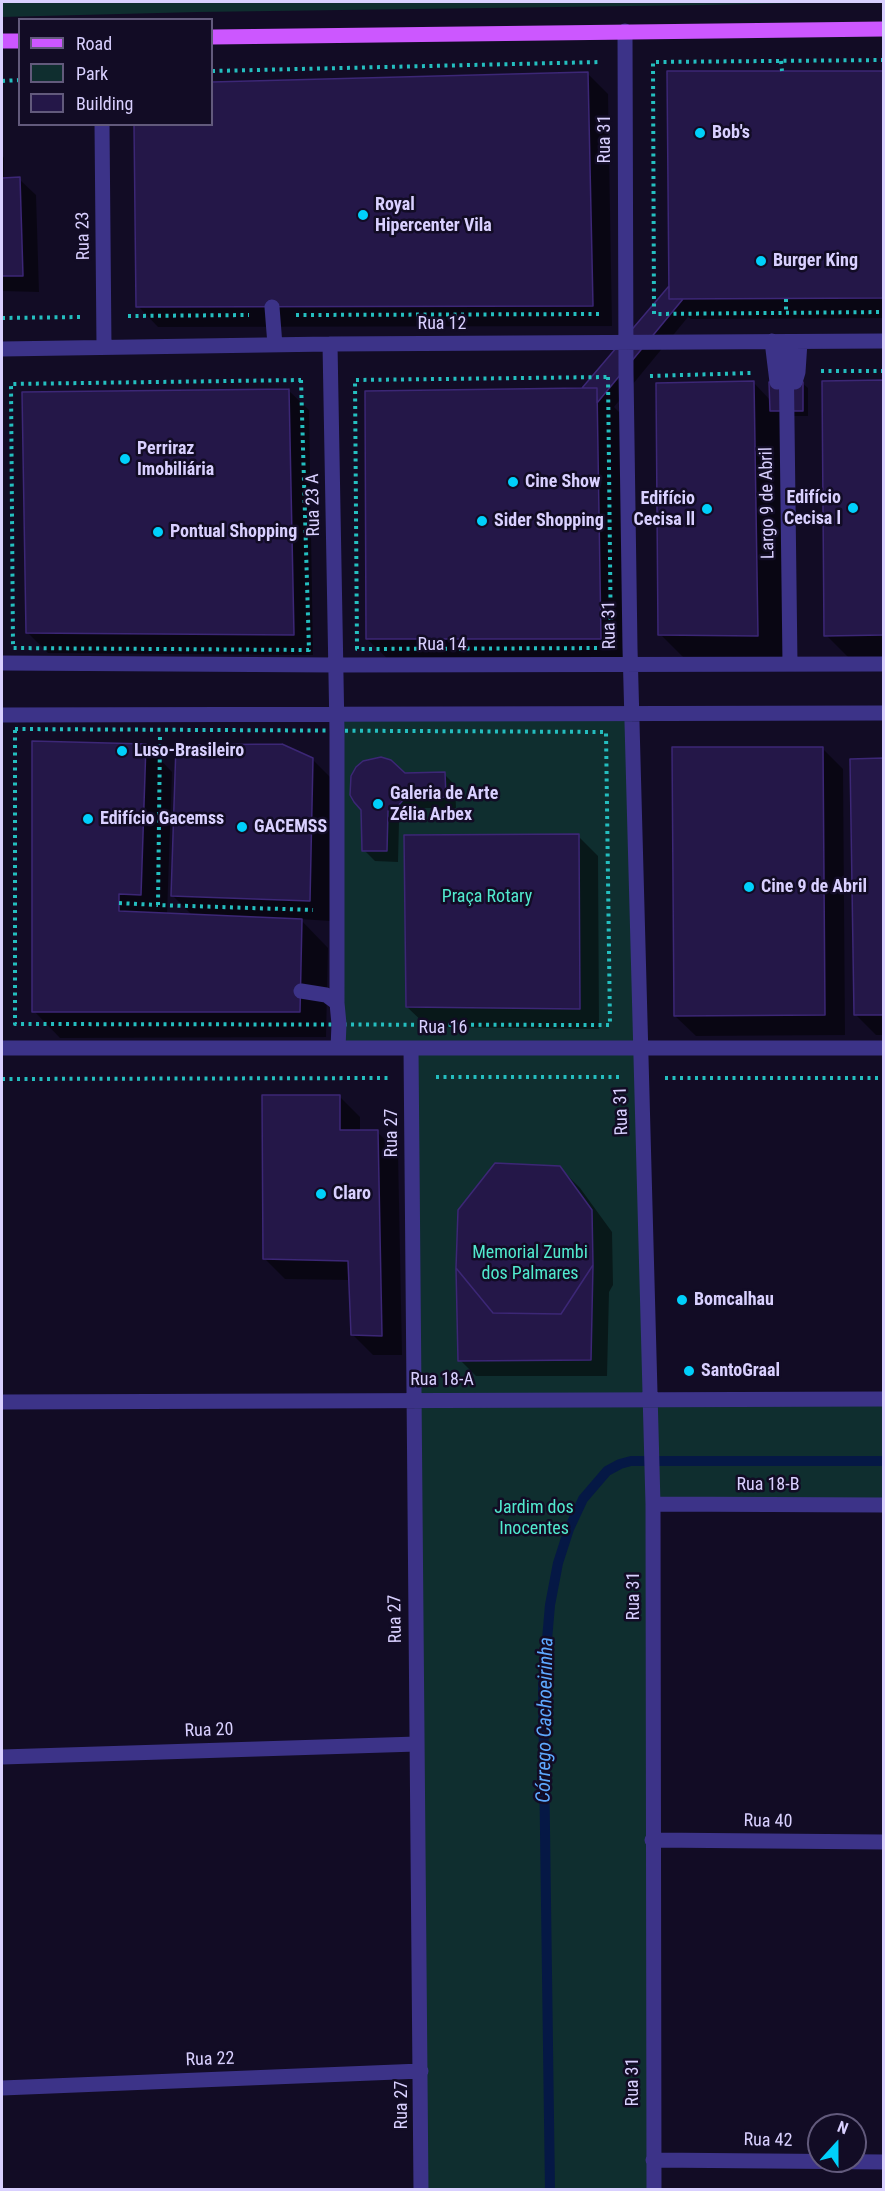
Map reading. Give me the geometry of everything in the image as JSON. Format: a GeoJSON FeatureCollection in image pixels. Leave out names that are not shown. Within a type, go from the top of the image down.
{"type":"FeatureCollection","features":[{"type":"Feature","properties":{"kind":"main road"},"geometry":{"type":"LineString","coordinates":[[213,38],[884,29]]}},
{"type":"Feature","properties":{"kind":"main road"},"geometry":{"type":"LineString","coordinates":[[2,41],[18,41]]}},
{"type":"Feature","properties":{"kind":"street","name":"Rua 31"},"geometry":{"type":"LineString","coordinates":[[625,32],[626,343],[631,664],[652,1419],[654,2190]]}},
{"type":"Feature","properties":{"kind":"street","name":"Rua 23"},"geometry":{"type":"LineString","coordinates":[[102,126],[104,347]]}},
{"type":"Feature","properties":{"kind":"street"},"geometry":{"type":"LineString","coordinates":[[272,311],[275,345]]}},
{"type":"Feature","properties":{"kind":"street","name":"Rua 12"},"geometry":{"type":"LineString","coordinates":[[2,349],[330,344],[884,341]]}},
{"type":"Feature","properties":{"kind":"street"},"geometry":{"type":"LineString","coordinates":[[777,382],[786,342]]}},
{"type":"Feature","properties":{"kind":"street"},"geometry":{"type":"LineString","coordinates":[[786,342],[798,372],[795,382]]}},
{"type":"Feature","properties":{"kind":"street","name":"Largo 9 de Abril"},"geometry":{"type":"LineString","coordinates":[[786,342],[790,664]]}},
{"type":"Feature","properties":{"kind":"street","name":"Rua 23 A"},"geometry":{"type":"LineString","coordinates":[[330,344],[337,714]]}},
{"type":"Feature","properties":{"kind":"street","name":"Rua 14"},"geometry":{"type":"LineString","coordinates":[[2,663],[884,664]]}},
{"type":"Feature","properties":{"kind":"street"},"geometry":{"type":"LineString","coordinates":[[2,715],[884,713]]}},
{"type":"Feature","properties":{"kind":"street"},"geometry":{"type":"LineString","coordinates":[[337,714],[338,1048]]}},
{"type":"Feature","properties":{"kind":"street"},"geometry":{"type":"LineString","coordinates":[[301,991],[326,995],[337,1003]]}},
{"type":"Feature","properties":{"kind":"street","name":"Rua 16"},"geometry":{"type":"LineString","coordinates":[[2,1048],[884,1048]]}},
{"type":"Feature","properties":{"kind":"street","name":"Rua 27"},"geometry":{"type":"LineString","coordinates":[[411,1048],[421,2190]]}},
{"type":"Feature","properties":{"kind":"street","name":"Rua 18-A"},"geometry":{"type":"LineString","coordinates":[[2,1402],[884,1399]]}},
{"type":"Feature","properties":{"kind":"street","name":"Rua 18-B"},"geometry":{"type":"LineString","coordinates":[[653,1497],[884,1505]]}},
{"type":"Feature","properties":{"kind":"street","name":"Rua 20"},"geometry":{"type":"LineString","coordinates":[[2,1756],[417,1744]]}},
{"type":"Feature","properties":{"kind":"street","name":"Rua 40"},"geometry":{"type":"LineString","coordinates":[[652,1840],[884,1842]]}},
{"type":"Feature","properties":{"kind":"street","name":"Rua 22"},"geometry":{"type":"LineString","coordinates":[[2,2088],[421,2070]]}},
{"type":"Feature","properties":{"kind":"street","name":"Rua 42"},"geometry":{"type":"LineString","coordinates":[[653,2160],[884,2162]]}},
{"type":"Feature","properties":{"kind":"path"},"geometry":{"type":"LineString","coordinates":[[884,60],[653,62],[654,314],[884,312]]}},
{"type":"Feature","properties":{"kind":"path"},"geometry":{"type":"LineString","coordinates":[[781,61],[782,71]]}},
{"type":"Feature","properties":{"kind":"path"},"geometry":{"type":"LineString","coordinates":[[213,71],[601,62]]}},
{"type":"Feature","properties":{"kind":"path"},"geometry":{"type":"LineString","coordinates":[[2,81],[18,80]]}},
{"type":"Feature","properties":{"kind":"path"},"geometry":{"type":"LineString","coordinates":[[786,299],[786,313]]}},
{"type":"Feature","properties":{"kind":"path"},"geometry":{"type":"LineString","coordinates":[[126,316],[272,311],[604,314]]}},
{"type":"Feature","properties":{"kind":"path"},"geometry":{"type":"LineString","coordinates":[[2,318],[84,316]]}},
{"type":"Feature","properties":{"kind":"path"},"geometry":{"type":"LineString","coordinates":[[355,380],[608,377]]}},
{"type":"Feature","properties":{"kind":"path"},"geometry":{"type":"LineString","coordinates":[[13,648],[11,384],[301,380],[309,650]]}},
{"type":"Feature","properties":{"kind":"path"},"geometry":{"type":"LineString","coordinates":[[337,732],[15,729],[15,1024],[610,1025],[606,732]]}},
{"type":"Feature","properties":{"kind":"path"},"geometry":{"type":"LineString","coordinates":[[158,904],[160,730]]}},
{"type":"Feature","properties":{"kind":"path"},"geometry":{"type":"LineString","coordinates":[[119,903],[337,910]]}},
{"type":"Feature","properties":{"kind":"path"},"geometry":{"type":"LineString","coordinates":[[436,1077],[624,1077]]}},
{"type":"Feature","properties":{"kind":"path"},"geometry":{"type":"LineString","coordinates":[[2,1079],[392,1078]]}},
{"type":"Feature","properties":{"kind":"path"},"geometry":{"type":"LineString","coordinates":[[658,1078],[884,1078]]}},
{"type":"Feature","properties":{"kind":"green space"},"geometry":{"type":"Polygon","coordinates":[[[2,2],[852,2],[2,17],[2,2]]]}},
{"type":"Feature","properties":{"kind":"green space"},"geometry":{"type":"Polygon","coordinates":[[[632,713],[651,1398],[883,1399],[883,1505],[654,1504],[654,2189],[421,2189],[411,1048],[338,1048],[337,714],[632,713]]]}},
{"type":"Feature","properties":{"kind":"building"},"geometry":{"type":"Polygon","coordinates":[[[667,71],[884,71],[884,298],[669,299],[667,71]]]}},
{"type":"Feature","properties":{"kind":"building","name":"Royal Hipercenter Vila"},"geometry":{"type":"Polygon","coordinates":[[[588,72],[593,306],[136,307],[134,126],[213,126],[213,82],[588,72]]]}},
{"type":"Feature","properties":{"kind":"building"},"geometry":{"type":"Polygon","coordinates":[[[20,177],[23,276],[2,276],[2,178],[20,177]]]}},
{"type":"Feature","properties":{"kind":"building"},"geometry":{"type":"Polygon","coordinates":[[[669,286],[669,299],[683,299],[597,403],[597,388],[582,388],[669,286]]]}},
{"type":"Feature","properties":{"kind":"building","name":"Edifício Cecisa l"},"geometry":{"type":"Polygon","coordinates":[[[884,380],[884,635],[824,636],[822,381],[884,380]]]}},
{"type":"Feature","properties":{"kind":"building","name":"Edifício Cecisa ll"},"geometry":{"type":"Polygon","coordinates":[[[754,381],[758,636],[658,635],[656,383],[754,381]]]}},
{"type":"Feature","properties":{"kind":"building"},"geometry":{"type":"Polygon","coordinates":[[[769,382],[777,382],[787,411],[770,411],[769,382]]]}},
{"type":"Feature","properties":{"kind":"building"},"geometry":{"type":"Polygon","coordinates":[[[795,382],[803,382],[803,411],[787,411],[795,382]]]}},
{"type":"Feature","properties":{"kind":"building","name":"Sider Shopping"},"geometry":{"type":"Polygon","coordinates":[[[597,388],[601,639],[366,639],[365,391],[597,388]]]}},
{"type":"Feature","properties":{"kind":"building","name":"Pontual Shopping"},"geometry":{"type":"Polygon","coordinates":[[[289,389],[294,635],[26,633],[22,392],[289,389]]]}},
{"type":"Feature","properties":{"kind":"building","name":"Edifício Gacemss"},"geometry":{"type":"Polygon","coordinates":[[[32,741],[146,744],[141,895],[119,894],[119,911],[302,919],[300,1012],[32,1012],[32,741]]]}},
{"type":"Feature","properties":{"kind":"building","name":"GACEMSS"},"geometry":{"type":"Polygon","coordinates":[[[282,744],[313,758],[310,901],[171,896],[176,745],[282,744]]]}},
{"type":"Feature","properties":{"kind":"building","name":"Cine 9 de Abril"},"geometry":{"type":"Polygon","coordinates":[[[672,747],[823,747],[825,1015],[674,1016],[672,747]]]}},
{"type":"Feature","properties":{"kind":"building","name":"Galeria de Arte Zélia Arbex"},"geometry":{"type":"Polygon","coordinates":[[[381,757],[391,760],[405,773],[445,772],[446,797],[405,798],[398,806],[388,811],[387,851],[362,851],[361,810],[350,795],[351,776],[363,761],[381,757]]]}},
{"type":"Feature","properties":{"kind":"building"},"geometry":{"type":"Polygon","coordinates":[[[884,758],[884,1015],[854,1015],[850,759],[884,758]]]}},
{"type":"Feature","properties":{"kind":"building"},"geometry":{"type":"Polygon","coordinates":[[[579,834],[580,1009],[406,1007],[404,835],[579,834]]]}},
{"type":"Feature","properties":{"kind":"building","name":"Claro"},"geometry":{"type":"Polygon","coordinates":[[[262,1095],[340,1095],[340,1130],[378,1130],[382,1336],[351,1335],[348,1261],[263,1259],[262,1095]]]}},
{"type":"Feature","properties":{"kind":"building","name":"Memorial Zumbi dos Palmares"},"geometry":{"type":"Polygon","coordinates":[[[495,1163],[560,1166],[592,1210],[593,1265],[561,1314],[493,1313],[456,1268],[458,1210],[495,1163]]]}},
{"type":"Feature","properties":{"kind":"building"},"geometry":{"type":"Polygon","coordinates":[[[593,1265],[591,1360],[458,1361],[456,1268],[493,1313],[561,1314],[593,1265]]]}},
{"type":"Feature","properties":{"kind":"waterway","name":"Córrego Cachoeirinha"},"geometry":{"type":"LineString","coordinates":[[550,2190],[543,1686],[550,1605],[558,1563],[569,1529],[583,1499],[607,1471],[631,1461],[884,1461]]}},
{"type":"Feature","properties":{"kind":"place","name":"Bob's"},"geometry":{"type":"Point","coordinates":[700,133]}},
{"type":"Feature","properties":{"kind":"place","name":"Royal Hipercenter Vila"},"geometry":{"type":"Point","coordinates":[363,215]}},
{"type":"Feature","properties":{"kind":"place","name":"Burger King"},"geometry":{"type":"Point","coordinates":[761,261]}},
{"type":"Feature","properties":{"kind":"place","name":"Perriraz Imobiliária"},"geometry":{"type":"Point","coordinates":[125,459]}},
{"type":"Feature","properties":{"kind":"place","name":"Cine Show"},"geometry":{"type":"Point","coordinates":[513,482]}},
{"type":"Feature","properties":{"kind":"place","name":"Edifício Cecisa l"},"geometry":{"type":"Point","coordinates":[853,508]}},
{"type":"Feature","properties":{"kind":"place","name":"Edifício Cecisa ll"},"geometry":{"type":"Point","coordinates":[707,509]}},
{"type":"Feature","properties":{"kind":"place","name":"Sider Shopping"},"geometry":{"type":"Point","coordinates":[482,521]}},
{"type":"Feature","properties":{"kind":"place","name":"Pontual Shopping"},"geometry":{"type":"Point","coordinates":[158,532]}},
{"type":"Feature","properties":{"kind":"place","name":"Luso-Brasileiro"},"geometry":{"type":"Point","coordinates":[122,751]}},
{"type":"Feature","properties":{"kind":"place","name":"Galeria de Arte Zélia Arbex"},"geometry":{"type":"Point","coordinates":[378,804]}},
{"type":"Feature","properties":{"kind":"place","name":"Edifício Gacemss"},"geometry":{"type":"Point","coordinates":[88,819]}},
{"type":"Feature","properties":{"kind":"place","name":"GACEMSS"},"geometry":{"type":"Point","coordinates":[242,827]}},
{"type":"Feature","properties":{"kind":"place","name":"Cine 9 de Abril"},"geometry":{"type":"Point","coordinates":[749,887]}},
{"type":"Feature","properties":{"kind":"place","name":"Claro"},"geometry":{"type":"Point","coordinates":[321,1194]}},
{"type":"Feature","properties":{"kind":"place","name":"Bomcalhau"},"geometry":{"type":"Point","coordinates":[682,1300]}},
{"type":"Feature","properties":{"kind":"place","name":"SantoGraal"},"geometry":{"type":"Point","coordinates":[689,1371]}},
{"type":"Feature","properties":{"kind":"park label","name":"Praça Rotary"},"geometry":{"type":"Point","coordinates":[487,897]}},
{"type":"Feature","properties":{"kind":"park label","name":"Jardim dos Inocentes"},"geometry":{"type":"Point","coordinates":[534,1518]}}]}
